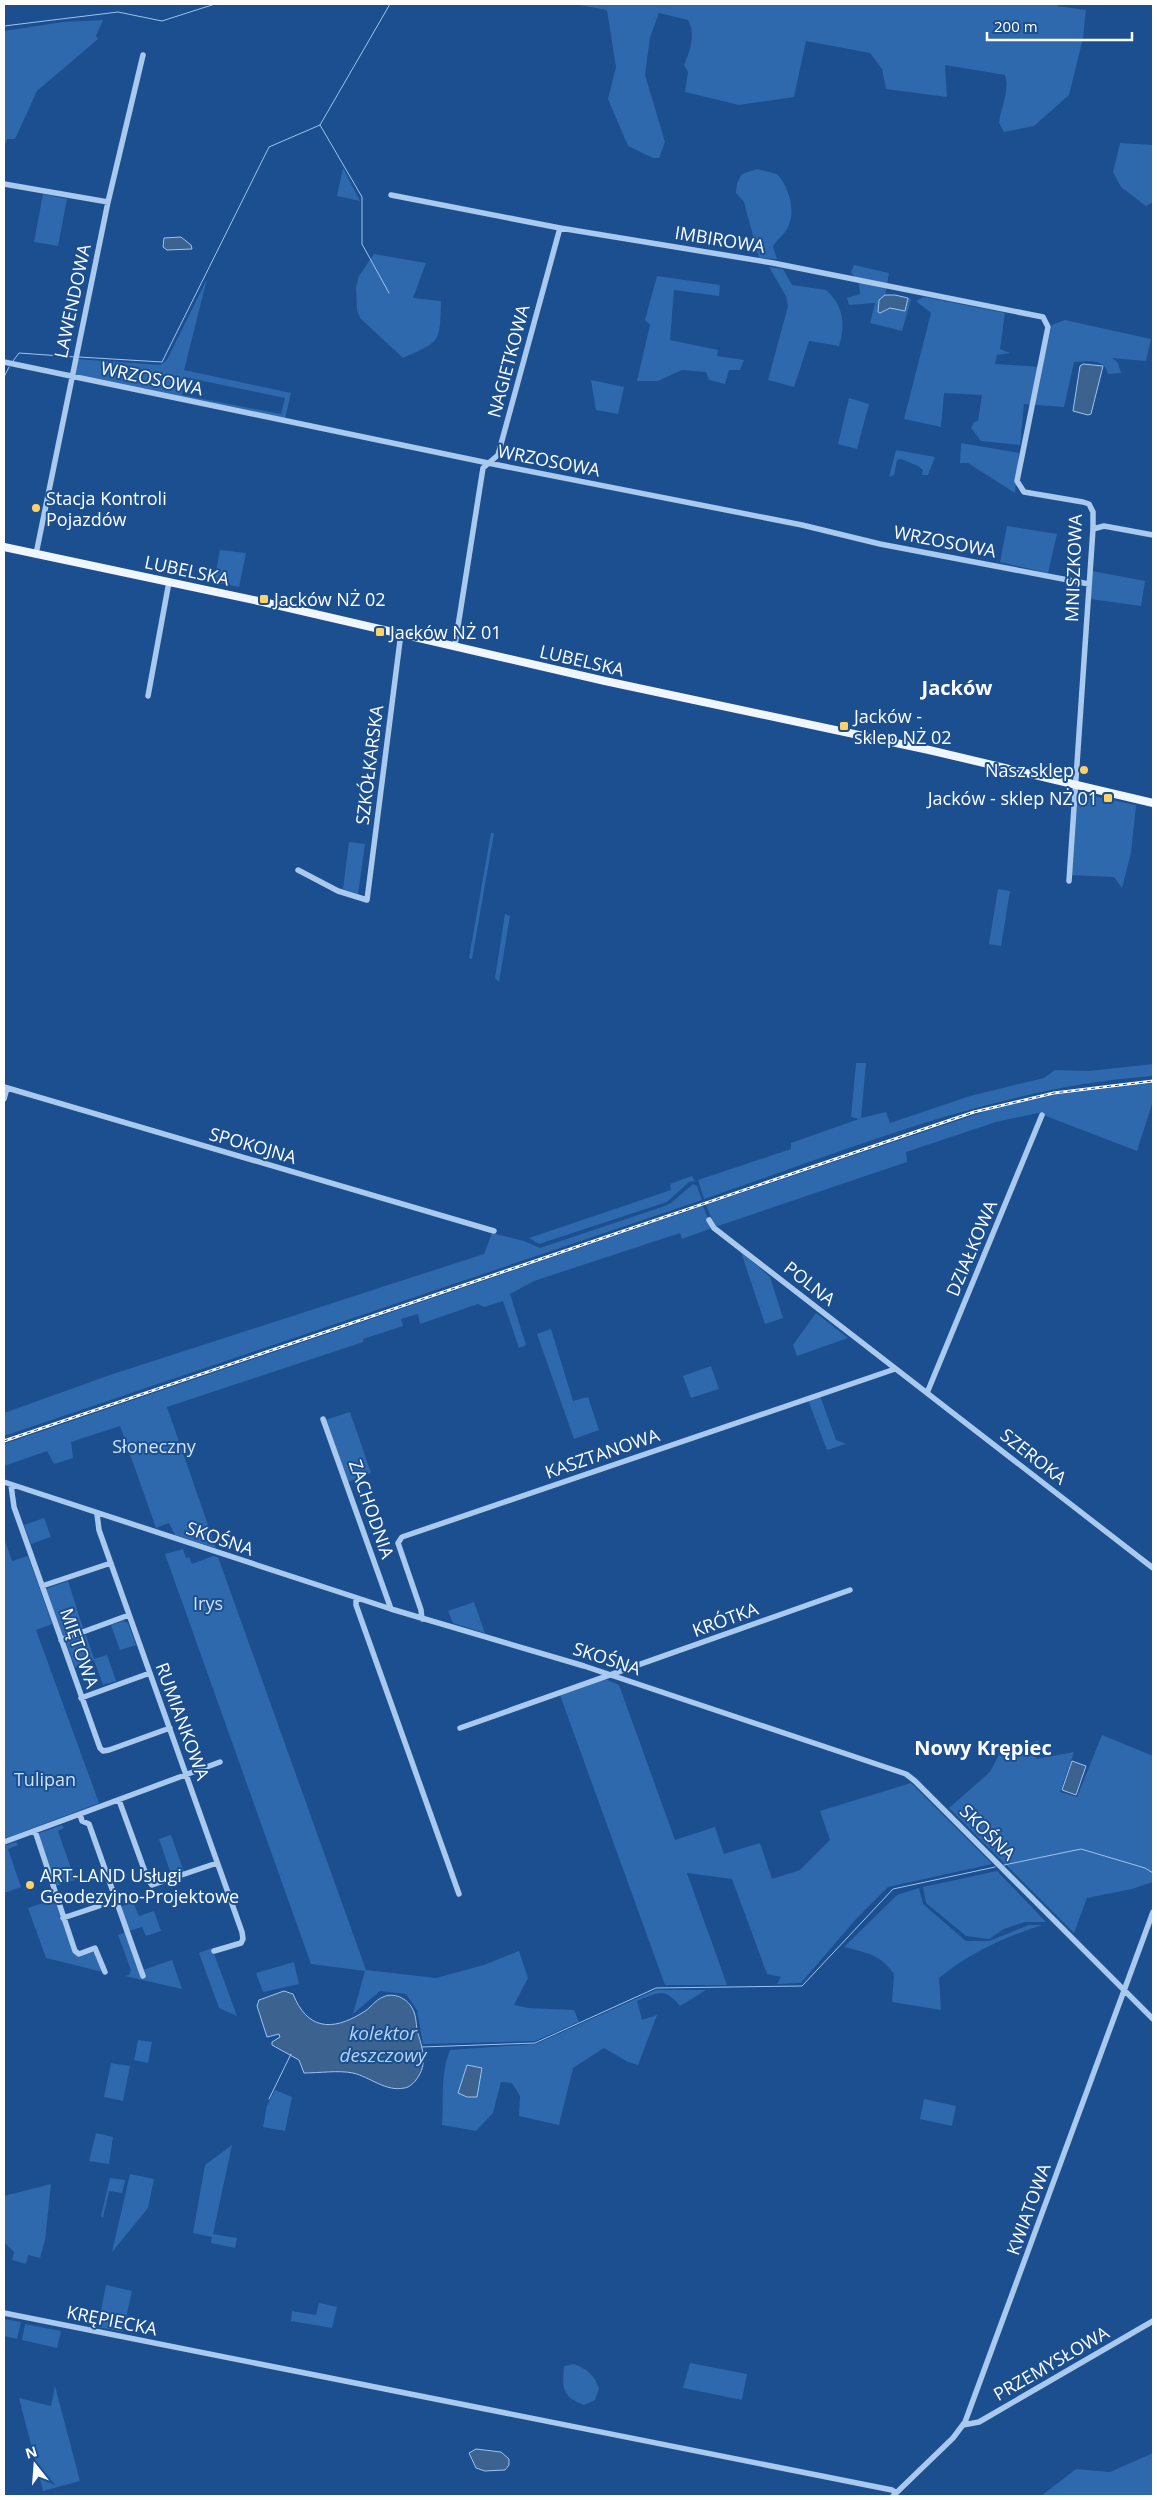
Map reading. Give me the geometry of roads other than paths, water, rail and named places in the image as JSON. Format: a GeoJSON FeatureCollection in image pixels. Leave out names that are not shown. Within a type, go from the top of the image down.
{"type":"FeatureCollection","features":[{"type":"Feature","properties":{"kind":"main road","name":"LUBELSKA"},"geometry":{"type":"LineString","coordinates":[[4,547],[455,645],[605,681],[929,750],[1153,803]]}},
{"type":"Feature","properties":{"kind":"street","name":"LAWENDOWA"},"geometry":{"type":"LineString","coordinates":[[36,554],[108,202],[143,55]]}},
{"type":"Feature","properties":{"kind":"street"},"geometry":{"type":"LineString","coordinates":[[4,184],[108,202]]}},
{"type":"Feature","properties":{"kind":"street","name":"IMBIROWA"},"geometry":{"type":"LineString","coordinates":[[391,196],[560,228],[773,263],[1043,318]]}},
{"type":"Feature","properties":{"kind":"street","name":"NAGIETKOWA"},"geometry":{"type":"LineString","coordinates":[[455,645],[483,468],[498,455],[560,228]]}},
{"type":"Feature","properties":{"kind":"street","name":"MNISZKOWA"},"geometry":{"type":"LineString","coordinates":[[1043,318],[1048,327],[1017,481],[1024,492],[1089,504],[1093,512],[1069,881]]}},
{"type":"Feature","properties":{"kind":"street","name":"WRZOSOWA"},"geometry":{"type":"LineString","coordinates":[[4,362],[488,463],[802,525],[880,544],[1089,584]]}},
{"type":"Feature","properties":{"kind":"street"},"geometry":{"type":"LineString","coordinates":[[1093,529],[1104,526],[1153,535]]}},
{"type":"Feature","properties":{"kind":"street"},"geometry":{"type":"LineString","coordinates":[[148,696],[169,582]]}},
{"type":"Feature","properties":{"kind":"street","name":"SZKÓŁKARSKA"},"geometry":{"type":"LineString","coordinates":[[298,870],[338,891],[367,900],[401,633]]}},
{"type":"Feature","properties":{"kind":"street"},"geometry":{"type":"LineString","coordinates":[[4,1099],[6,1087]]}},
{"type":"Feature","properties":{"kind":"street","name":"SPOKOJNA"},"geometry":{"type":"LineString","coordinates":[[6,1087],[494,1231]]}},
{"type":"Feature","properties":{"kind":"street","name":"DZIAŁKOWA"},"geometry":{"type":"LineString","coordinates":[[927,1393],[1042,1115]]}},
{"type":"Feature","properties":{"kind":"street","name":"POLNA"},"geometry":{"type":"LineString","coordinates":[[709,1220],[714,1228],[895,1369]]}},
{"type":"Feature","properties":{"kind":"street","name":"SZEROKA"},"geometry":{"type":"LineString","coordinates":[[895,1369],[1153,1568]]}},
{"type":"Feature","properties":{"kind":"street","name":"KASZTANOWA"},"geometry":{"type":"LineString","coordinates":[[422,1619],[421,1610],[398,1543],[402,1537],[895,1369]]}},
{"type":"Feature","properties":{"kind":"street","name":"ZACHODNIA"},"geometry":{"type":"LineString","coordinates":[[323,1419],[391,1609]]}},
{"type":"Feature","properties":{"kind":"street","name":"SKOŚNA"},"geometry":{"type":"LineString","coordinates":[[4,1482],[356,1598],[422,1619],[495,1638],[610,1675],[911,1777],[1153,2019]]}},
{"type":"Feature","properties":{"kind":"street","name":"MIĘTOWA"},"geometry":{"type":"LineString","coordinates":[[11,1485],[14,1507],[98,1745],[103,1751],[170,1728]]}},
{"type":"Feature","properties":{"kind":"street","name":"RUMIANKOWA"},"geometry":{"type":"LineString","coordinates":[[98,1514],[97,1524],[218,1863],[243,1939],[240,1943],[214,1951]]}},
{"type":"Feature","properties":{"kind":"street"},"geometry":{"type":"LineString","coordinates":[[42,1586],[111,1563]]}},
{"type":"Feature","properties":{"kind":"street","name":"KRÓTKA"},"geometry":{"type":"LineString","coordinates":[[610,1675],[850,1590]]}},
{"type":"Feature","properties":{"kind":"street"},"geometry":{"type":"LineString","coordinates":[[356,1598],[356,1605],[459,1894]]}},
{"type":"Feature","properties":{"kind":"street"},"geometry":{"type":"LineString","coordinates":[[61,1640],[129,1615]]}},
{"type":"Feature","properties":{"kind":"street"},"geometry":{"type":"LineString","coordinates":[[82,1698],[150,1673]]}},
{"type":"Feature","properties":{"kind":"street"},"geometry":{"type":"LineString","coordinates":[[460,1728],[610,1675]]}},
{"type":"Feature","properties":{"kind":"street"},"geometry":{"type":"LineString","coordinates":[[4,1842],[81,1818],[119,1800],[220,1762]]}},
{"type":"Feature","properties":{"kind":"street"},"geometry":{"type":"LineString","coordinates":[[119,1800],[150,1884],[156,1886],[218,1863]]}},
{"type":"Feature","properties":{"kind":"street"},"geometry":{"type":"LineString","coordinates":[[81,1818],[89,1824],[143,1976]]}},
{"type":"Feature","properties":{"kind":"street"},"geometry":{"type":"LineString","coordinates":[[35,1831],[75,1952],[79,1954],[95,1948],[105,1972]]}},
{"type":"Feature","properties":{"kind":"street"},"geometry":{"type":"LineString","coordinates":[[64,1918],[99,1906]]}},
{"type":"Feature","properties":{"kind":"street","name":"KWIATOWA"},"geometry":{"type":"LineString","coordinates":[[895,2495],[954,2438],[963,2425],[1153,1912]]}},
{"type":"Feature","properties":{"kind":"street","name":"KRĘPIECKA"},"geometry":{"type":"LineString","coordinates":[[4,2313],[726,2456],[892,2490],[895,2495]]}},
{"type":"Feature","properties":{"kind":"street","name":"PRZEMYSŁOWA"},"geometry":{"type":"LineString","coordinates":[[963,2425],[979,2422],[1153,2321]]}},
{"type":"Feature","properties":{"kind":"water"},"geometry":{"type":"Polygon","coordinates":[[[181,237],[191,245],[192,249],[167,250],[163,247],[164,238],[181,237]]]}},
{"type":"Feature","properties":{"kind":"water"},"geometry":{"type":"Polygon","coordinates":[[[885,295],[908,298],[905,311],[890,308],[880,313],[878,312],[879,300],[885,295]]]}},
{"type":"Feature","properties":{"kind":"water"},"geometry":{"type":"Polygon","coordinates":[[[1083,364],[1103,366],[1091,414],[1088,415],[1073,411],[1080,366],[1083,364]]]}},
{"type":"Feature","properties":{"kind":"water"},"geometry":{"type":"Polygon","coordinates":[[[1072,1761],[1086,1766],[1076,1795],[1062,1790],[1072,1761]]]}},
{"type":"Feature","properties":{"kind":"water","name":"kolektor deszczowy"},"geometry":{"type":"Polygon","coordinates":[[[284,1991],[293,1994],[305,2014],[313,2020],[321,2024],[330,2025],[351,2019],[383,1997],[391,1995],[407,2001],[416,2019],[422,2049],[423,2061],[420,2074],[412,2084],[397,2089],[384,2086],[353,2073],[304,2073],[299,2060],[272,2045],[272,2042],[280,2037],[279,2034],[267,2037],[257,2006],[259,2000],[284,1991]]]}},
{"type":"Feature","properties":{"kind":"water"},"geometry":{"type":"Polygon","coordinates":[[[467,2065],[482,2068],[477,2097],[467,2097],[458,2093],[467,2065]]]}},
{"type":"Feature","properties":{"kind":"water"},"geometry":{"type":"Polygon","coordinates":[[[476,2449],[501,2452],[509,2459],[509,2465],[505,2470],[485,2471],[476,2468],[469,2453],[476,2449]]]}},
{"type":"Feature","properties":{"kind":"waterway"},"geometry":{"type":"LineString","coordinates":[[4,26],[118,12],[162,21],[215,4]]}},
{"type":"Feature","properties":{"kind":"waterway"},"geometry":{"type":"LineString","coordinates":[[79,357],[162,362],[269,147],[320,125],[390,4]]}},
{"type":"Feature","properties":{"kind":"waterway"},"geometry":{"type":"LineString","coordinates":[[320,125],[362,197],[362,244],[389,293]]}},
{"type":"Feature","properties":{"kind":"waterway"},"geometry":{"type":"LineString","coordinates":[[13,361],[19,353],[75,357]]}},
{"type":"Feature","properties":{"kind":"waterway"},"geometry":{"type":"LineString","coordinates":[[4,377],[9,367]]}},
{"type":"Feature","properties":{"kind":"waterway"},"geometry":{"type":"LineString","coordinates":[[1004,1865],[1081,1849],[1145,1868],[1153,1873]]}},
{"type":"Feature","properties":{"kind":"waterway"},"geometry":{"type":"LineString","coordinates":[[422,2047],[535,2043],[656,1988],[802,1986],[893,1889],[995,1867]]}},
{"type":"Feature","properties":{"kind":"waterway"},"geometry":{"type":"LineString","coordinates":[[269,2099],[291,2054]]}},
{"type":"Feature","properties":{"kind":"railway"},"geometry":{"type":"LineString","coordinates":[[4,1441],[974,1112],[1054,1093],[1153,1081]]}},
{"type":"Feature","properties":{"kind":"place","name":"Stacja Kontroli Pojazdów"},"geometry":{"type":"Point","coordinates":[36,508]}},
{"type":"Feature","properties":{"kind":"place","name":"Jacków NŻ 02"},"geometry":{"type":"Point","coordinates":[264,599]}},
{"type":"Feature","properties":{"kind":"place","name":"Jacków NŻ 01"},"geometry":{"type":"Point","coordinates":[380,632]}},
{"type":"Feature","properties":{"kind":"place","name":"Jacków - sklep NŻ 02"},"geometry":{"type":"Point","coordinates":[844,726]}},
{"type":"Feature","properties":{"kind":"place","name":"Nasz sklep"},"geometry":{"type":"Point","coordinates":[1084,770]}},
{"type":"Feature","properties":{"kind":"place","name":"Jacków - sklep NŻ 01"},"geometry":{"type":"Point","coordinates":[1108,798]}},
{"type":"Feature","properties":{"kind":"place","name":"ART-LAND Usługi Geodezyjno-Projektowe"},"geometry":{"type":"Point","coordinates":[30,1885]}},
{"type":"Feature","properties":{"kind":"district","name":"Jacków"},"geometry":{"type":"Point","coordinates":[957,687]}},
{"type":"Feature","properties":{"kind":"district","name":"Nowy Krępiec"},"geometry":{"type":"Point","coordinates":[983,1747]}},
{"type":"Feature","properties":{"kind":"park label","name":"Słoneczny"},"geometry":{"type":"Point","coordinates":[154,1446]}},
{"type":"Feature","properties":{"kind":"park label","name":"Irys"},"geometry":{"type":"Point","coordinates":[208,1603]}},
{"type":"Feature","properties":{"kind":"park label","name":"Tulipan"},"geometry":{"type":"Point","coordinates":[45,1779]}}]}
